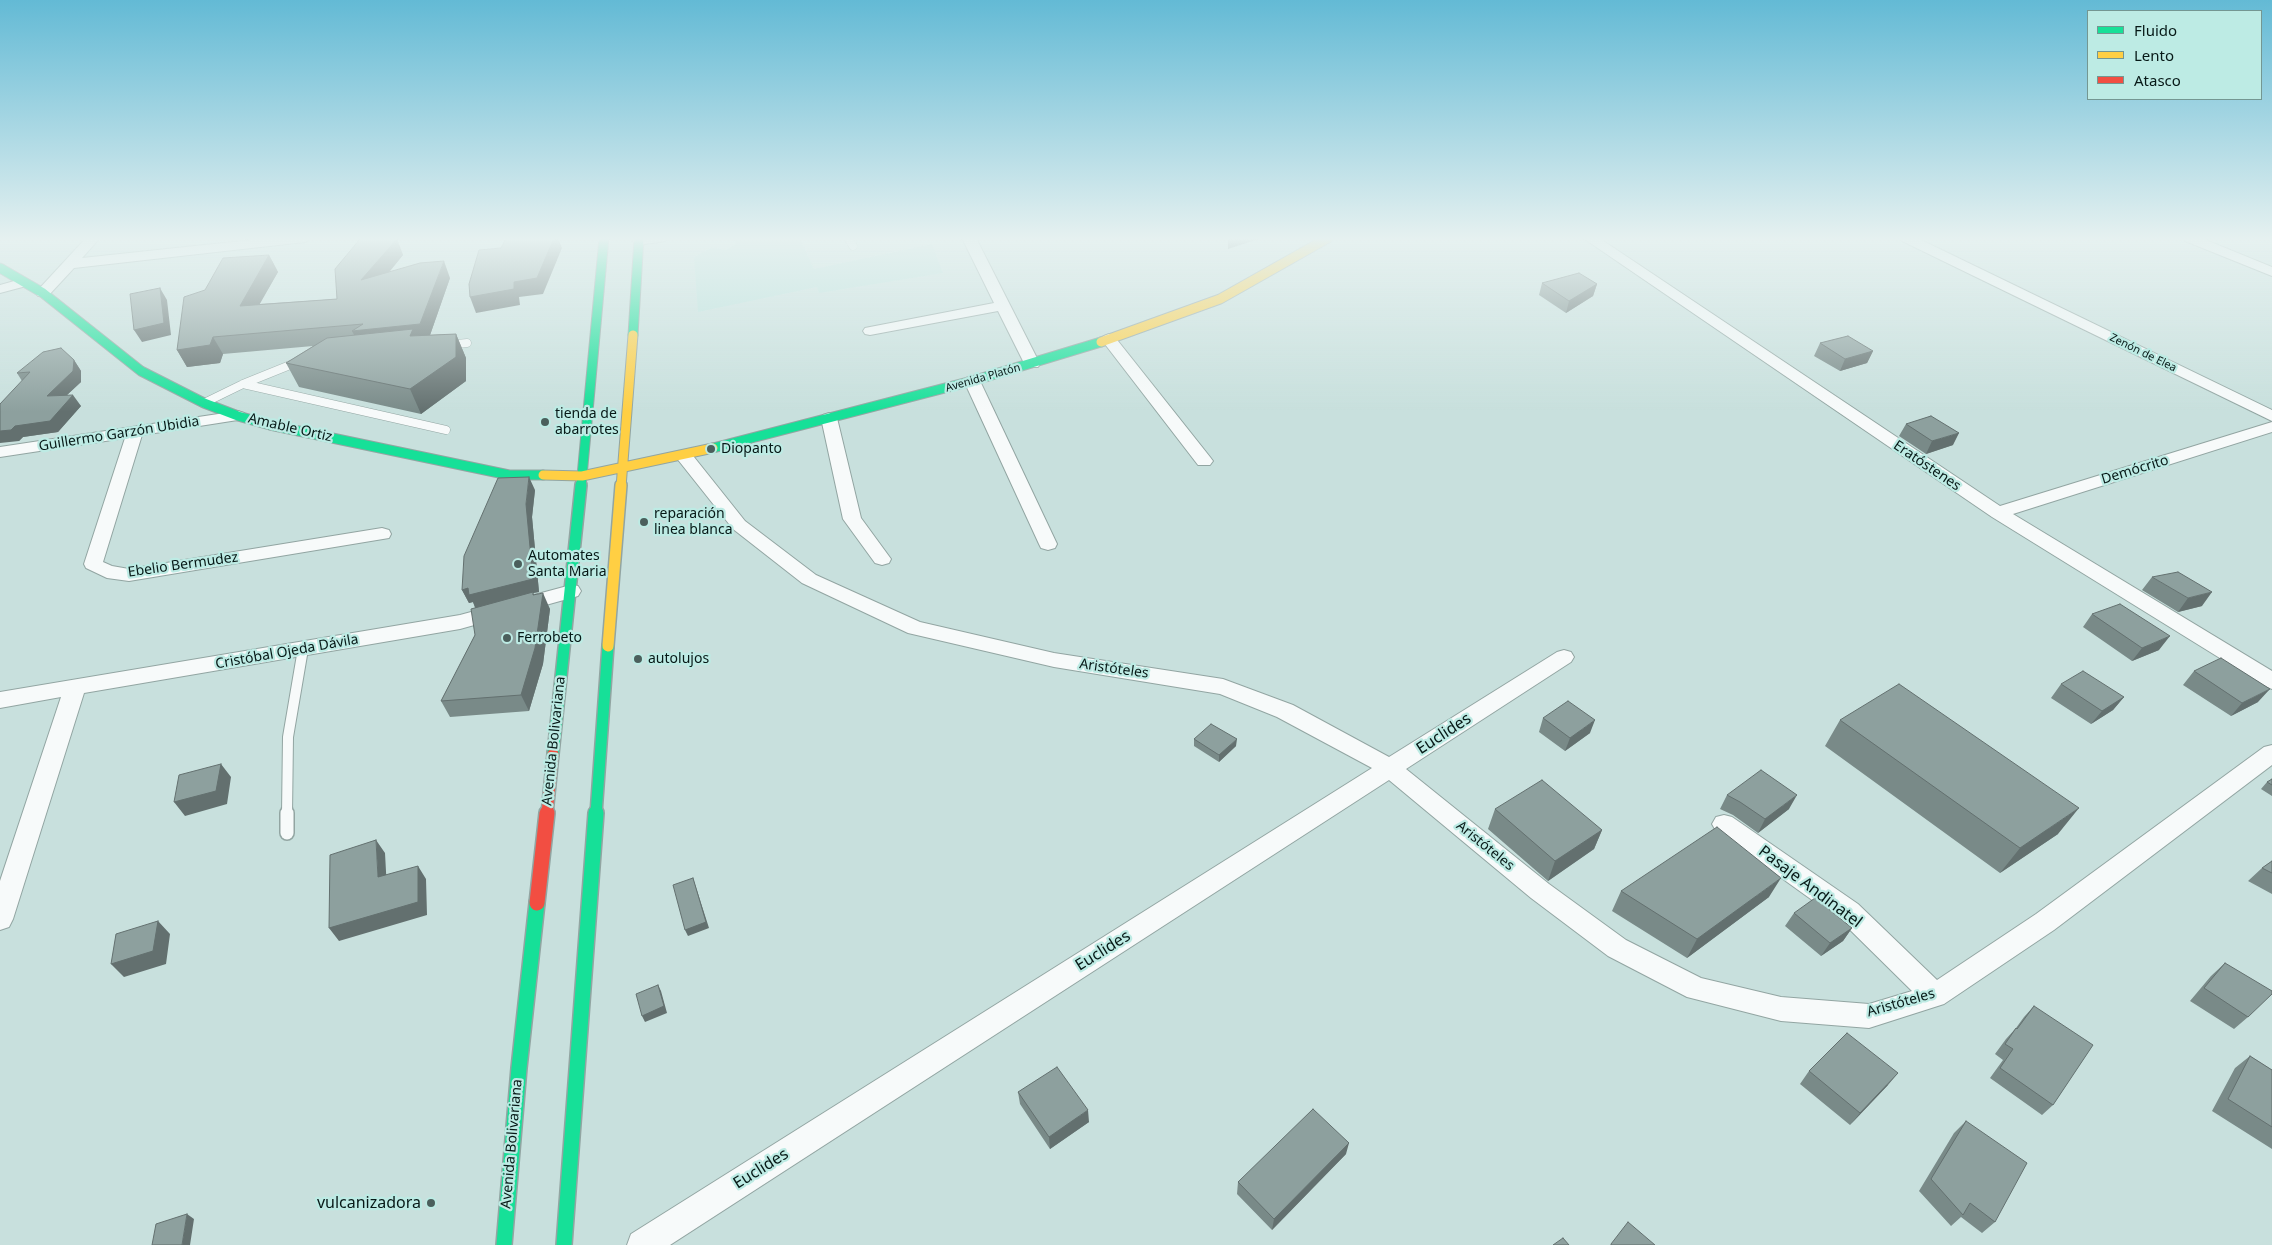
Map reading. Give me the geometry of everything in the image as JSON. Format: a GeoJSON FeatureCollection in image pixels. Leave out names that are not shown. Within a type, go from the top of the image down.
{"type":"FeatureCollection","features":[{"type":"Feature","properties":{"kind":"main road","name":"Amable Ortiz"},"geometry":{"type":"LineString","coordinates":[[47,296],[141,371],[204,402],[238,416],[270,425],[508,475],[582,476],[620,468]]}},
{"type":"Feature","properties":{"kind":"main road","name":"Avenida Bolivariana"},"geometry":{"type":"LineString","coordinates":[[504,1245],[519,1068],[571,591],[599,296]]}},
{"type":"Feature","properties":{"kind":"main road"},"geometry":{"type":"LineString","coordinates":[[564,1245],[620,468],[628,410],[635,296]]}},
{"type":"Feature","properties":{"kind":"main road","name":"Avenida Platón"},"geometry":{"type":"LineString","coordinates":[[620,468],[684,456],[972,382],[1109,339],[1225,296]]}},
{"type":"Feature","properties":{"kind":"street"},"geometry":{"type":"LineString","coordinates":[[997,296],[1032,364]]}},
{"type":"Feature","properties":{"kind":"street","name":"Eratóstenes"},"geometry":{"type":"LineString","coordinates":[[1676,296],[1998,513],[2272,681]]}},
{"type":"Feature","properties":{"kind":"street","name":"Zenón de Elea"},"geometry":{"type":"LineString","coordinates":[[2026,296],[2272,416]]}},
{"type":"Feature","properties":{"kind":"street"},"geometry":{"type":"LineString","coordinates":[[870,330],[1002,306]]}},
{"type":"Feature","properties":{"kind":"street"},"geometry":{"type":"LineString","coordinates":[[1109,339],[1204,462]]}},
{"type":"Feature","properties":{"kind":"street"},"geometry":{"type":"LineString","coordinates":[[972,382],[1048,544]]}},
{"type":"Feature","properties":{"kind":"street","name":"Guillermo Garzón Ubidia"},"geometry":{"type":"LineString","coordinates":[[0,452],[238,416]]}},
{"type":"Feature","properties":{"kind":"street"},"geometry":{"type":"LineString","coordinates":[[829,418],[852,519],[882,559]]}},
{"type":"Feature","properties":{"kind":"street","name":"Demócrito"},"geometry":{"type":"LineString","coordinates":[[1998,513],[2272,427]]}},
{"type":"Feature","properties":{"kind":"street","name":"Ebelio Bermudez"},"geometry":{"type":"LineString","coordinates":[[135,432],[93,564],[106,572],[129,575],[382,534]]}},
{"type":"Feature","properties":{"kind":"street","name":"Aristóteles"},"geometry":{"type":"LineString","coordinates":[[684,456],[739,525],[809,579],[915,628],[1054,660],[1223,687],[1285,711],[1390,768],[1540,891],[1617,948],[1696,990],[1781,1009],[1869,1016],[1935,996],[2045,922],[2272,753]]}},
{"type":"Feature","properties":{"kind":"street","name":"Cristóbal Ojeda Dávila"},"geometry":{"type":"LineString","coordinates":[[0,700],[460,622],[571,591]]}},
{"type":"Feature","properties":{"kind":"street","name":"Euclides"},"geometry":{"type":"LineString","coordinates":[[642,1245],[1564,657]]}},
{"type":"Feature","properties":{"kind":"street"},"geometry":{"type":"LineString","coordinates":[[0,919],[76,688]]}},
{"type":"Feature","properties":{"kind":"street","name":"Pasaje Andinatel"},"geometry":{"type":"LineString","coordinates":[[1724,824],[1849,912],[1935,996]]}},
{"type":"Feature","properties":{"kind":"lane"},"geometry":{"type":"LineString","coordinates":[[438,346],[467,343]]}},
{"type":"Feature","properties":{"kind":"lane"},"geometry":{"type":"LineString","coordinates":[[204,402],[243,384],[309,359]]}},
{"type":"Feature","properties":{"kind":"lane"},"geometry":{"type":"LineString","coordinates":[[243,384],[446,430]]}},
{"type":"Feature","properties":{"kind":"lane"},"geometry":{"type":"LineString","coordinates":[[287,833],[288,737],[303,649]]}},
{"type":"Feature","properties":{"kind":"shaded area"},"geometry":{"type":"Polygon","coordinates":[[[697,296],[774,296],[698,312],[697,296]]]}},
{"type":"Feature","properties":{"kind":"building"},"geometry":{"type":"Polygon","coordinates":[[[130,296],[161,296],[164,323],[134,330],[130,296]]]}},
{"type":"Feature","properties":{"kind":"building"},"geometry":{"type":"Polygon","coordinates":[[[187,296],[246,296],[240,306],[337,299],[337,296],[431,296],[420,324],[352,331],[363,324],[213,337],[210,345],[177,350],[184,297],[187,296]]]}},
{"type":"Feature","properties":{"kind":"building"},"geometry":{"type":"Polygon","coordinates":[[[1562,296],[1577,296],[1569,301],[1562,296]]]}},
{"type":"Feature","properties":{"kind":"building"},"geometry":{"type":"Polygon","coordinates":[[[413,329],[410,336],[456,334],[456,357],[410,389],[286,363],[327,338],[413,329]]]}},
{"type":"Feature","properties":{"kind":"building"},"geometry":{"type":"Polygon","coordinates":[[[1848,336],[1873,351],[1845,359],[1820,343],[1848,336]]]}},
{"type":"Feature","properties":{"kind":"building"},"geometry":{"type":"Polygon","coordinates":[[[61,348],[74,360],[73,371],[47,396],[73,395],[50,421],[15,426],[11,430],[0,431],[0,404],[30,372],[17,373],[43,352],[61,348]]]}},
{"type":"Feature","properties":{"kind":"building"},"geometry":{"type":"Polygon","coordinates":[[[1931,416],[1959,433],[1932,441],[1906,424],[1931,416]]]}},
{"type":"Feature","properties":{"kind":"building"},"geometry":{"type":"Polygon","coordinates":[[[529,477],[526,504],[533,579],[469,595],[468,588],[462,590],[464,556],[498,478],[529,477]]]}},
{"type":"Feature","properties":{"kind":"building"},"geometry":{"type":"Polygon","coordinates":[[[2178,572],[2212,592],[2188,598],[2152,577],[2178,572]]]}},
{"type":"Feature","properties":{"kind":"building"},"geometry":{"type":"Polygon","coordinates":[[[533,592],[533,595],[543,593],[535,648],[521,695],[441,701],[475,635],[471,609],[533,592]]]}},
{"type":"Feature","properties":{"kind":"building"},"geometry":{"type":"Polygon","coordinates":[[[2120,604],[2170,636],[2142,648],[2092,614],[2120,604]]]}},
{"type":"Feature","properties":{"kind":"building"},"geometry":{"type":"Polygon","coordinates":[[[2221,658],[2270,689],[2242,703],[2194,671],[2221,658]]]}},
{"type":"Feature","properties":{"kind":"building"},"geometry":{"type":"Polygon","coordinates":[[[2083,671],[2124,697],[2102,711],[2061,684],[2083,671]]]}},
{"type":"Feature","properties":{"kind":"building"},"geometry":{"type":"Polygon","coordinates":[[[1899,684],[2079,808],[2020,848],[1840,720],[1899,684]]]}},
{"type":"Feature","properties":{"kind":"building"},"geometry":{"type":"Polygon","coordinates":[[[1568,701],[1595,720],[1570,738],[1543,718],[1568,701]]]}},
{"type":"Feature","properties":{"kind":"building"},"geometry":{"type":"Polygon","coordinates":[[[1211,724],[1237,739],[1219,755],[1194,739],[1211,724]]]}},
{"type":"Feature","properties":{"kind":"building"},"geometry":{"type":"Polygon","coordinates":[[[221,764],[216,791],[174,802],[179,775],[221,764]]]}},
{"type":"Feature","properties":{"kind":"building"},"geometry":{"type":"Polygon","coordinates":[[[1761,770],[1797,795],[1765,819],[1727,795],[1761,770]]]}},
{"type":"Feature","properties":{"kind":"building"},"geometry":{"type":"Polygon","coordinates":[[[1542,780],[1602,830],[1555,861],[1495,809],[1542,780]]]}},
{"type":"Feature","properties":{"kind":"building"},"geometry":{"type":"Polygon","coordinates":[[[1717,827],[1781,878],[1697,939],[1621,891],[1717,827]]]}},
{"type":"Feature","properties":{"kind":"building"},"geometry":{"type":"Polygon","coordinates":[[[376,840],[378,877],[418,866],[418,902],[329,928],[330,855],[376,840]]]}},
{"type":"Feature","properties":{"kind":"building"},"geometry":{"type":"Polygon","coordinates":[[[2272,861],[2272,873],[2262,868],[2272,861]]]}},
{"type":"Feature","properties":{"kind":"building"},"geometry":{"type":"Polygon","coordinates":[[[693,878],[706,922],[685,930],[673,885],[693,878]]]}},
{"type":"Feature","properties":{"kind":"building"},"geometry":{"type":"Polygon","coordinates":[[[1815,898],[1852,928],[1830,943],[1794,913],[1815,898]]]}},
{"type":"Feature","properties":{"kind":"building"},"geometry":{"type":"Polygon","coordinates":[[[158,921],[153,951],[111,964],[116,934],[158,921]]]}},
{"type":"Feature","properties":{"kind":"building"},"geometry":{"type":"Polygon","coordinates":[[[2225,963],[2272,991],[2272,994],[2248,1017],[2204,988],[2225,963]]]}},
{"type":"Feature","properties":{"kind":"building"},"geometry":{"type":"Polygon","coordinates":[[[658,985],[664,1006],[642,1016],[636,994],[658,985]]]}},
{"type":"Feature","properties":{"kind":"building"},"geometry":{"type":"Polygon","coordinates":[[[2034,1006],[2093,1045],[2053,1105],[2000,1068],[2013,1049],[2005,1044],[2034,1006]]]}},
{"type":"Feature","properties":{"kind":"building"},"geometry":{"type":"Polygon","coordinates":[[[1847,1033],[1898,1073],[1860,1113],[1809,1071],[1847,1033]]]}},
{"type":"Feature","properties":{"kind":"building"},"geometry":{"type":"Polygon","coordinates":[[[2250,1056],[2272,1070],[2272,1127],[2228,1099],[2250,1056]]]}},
{"type":"Feature","properties":{"kind":"building"},"geometry":{"type":"Polygon","coordinates":[[[1057,1067],[1088,1110],[1049,1137],[1018,1092],[1057,1067]]]}},
{"type":"Feature","properties":{"kind":"building"},"geometry":{"type":"Polygon","coordinates":[[[1313,1109],[1349,1143],[1274,1219],[1238,1182],[1313,1109]]]}},
{"type":"Feature","properties":{"kind":"building"},"geometry":{"type":"Polygon","coordinates":[[[1966,1121],[2027,1163],[1995,1222],[1970,1203],[1963,1215],[1931,1179],[1966,1121]]]}},
{"type":"Feature","properties":{"kind":"building"},"geometry":{"type":"Polygon","coordinates":[[[187,1214],[182,1245],[152,1245],[156,1224],[187,1214]]]}},
{"type":"Feature","properties":{"kind":"building"},"geometry":{"type":"Polygon","coordinates":[[[1628,1222],[1655,1245],[1611,1245],[1628,1222]]]}},
{"type":"Feature","properties":{"kind":"building"},"geometry":{"type":"Polygon","coordinates":[[[1563,1238],[1569,1245],[1553,1245],[1563,1238]]]}},
{"type":"Feature","properties":{"kind":"traffic: fast"},"geometry":{"type":"LineString","coordinates":[[47,296],[141,371],[204,403],[238,416],[270,425],[509,475],[543,475]]}},
{"type":"Feature","properties":{"kind":"traffic: fast"},"geometry":{"type":"LineString","coordinates":[[553,754],[571,591],[599,296]]}},
{"type":"Feature","properties":{"kind":"traffic: fast"},"geometry":{"type":"LineString","coordinates":[[633,335],[635,296]]}},
{"type":"Feature","properties":{"kind":"traffic: fast"},"geometry":{"type":"LineString","coordinates":[[713,448],[972,381],[1101,342]]}},
{"type":"Feature","properties":{"kind":"traffic: fast"},"geometry":{"type":"LineString","coordinates":[[564,1245],[608,646]]}},
{"type":"Feature","properties":{"kind":"traffic: fast"},"geometry":{"type":"LineString","coordinates":[[504,1245],[519,1068],[537,903]]}},
{"type":"Feature","properties":{"kind":"traffic: slow"},"geometry":{"type":"LineString","coordinates":[[1101,342],[1225,296]]}},
{"type":"Feature","properties":{"kind":"traffic: slow"},"geometry":{"type":"LineString","coordinates":[[608,646],[633,335]]}},
{"type":"Feature","properties":{"kind":"traffic: slow"},"geometry":{"type":"LineString","coordinates":[[543,475],[582,476],[713,448]]}},
{"type":"Feature","properties":{"kind":"traffic: jam"},"geometry":{"type":"LineString","coordinates":[[537,903],[553,754]]}},
{"type":"Feature","properties":{"kind":"place","name":"tienda de abarrotes"},"geometry":{"type":"Point","coordinates":[545,422]}},
{"type":"Feature","properties":{"kind":"place","name":"Diopanto"},"geometry":{"type":"Point","coordinates":[711,449]}},
{"type":"Feature","properties":{"kind":"place","name":"reparación linea blanca"},"geometry":{"type":"Point","coordinates":[644,522]}},
{"type":"Feature","properties":{"kind":"place","name":"Automates Santa Maria"},"geometry":{"type":"Point","coordinates":[518,564]}},
{"type":"Feature","properties":{"kind":"place","name":"Ferrobeto"},"geometry":{"type":"Point","coordinates":[507,638]}},
{"type":"Feature","properties":{"kind":"place","name":"autolujos"},"geometry":{"type":"Point","coordinates":[638,659]}},
{"type":"Feature","properties":{"kind":"place","name":"vulcanizadora"},"geometry":{"type":"Point","coordinates":[431,1203]}}]}
